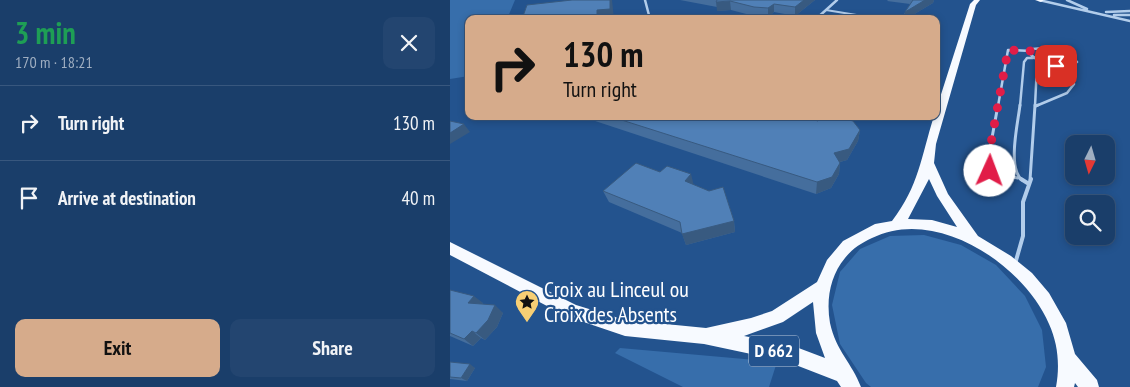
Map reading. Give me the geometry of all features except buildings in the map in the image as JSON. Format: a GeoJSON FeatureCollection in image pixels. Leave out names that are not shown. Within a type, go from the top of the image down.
{"type":"FeatureCollection","features":[{"type":"Feature","properties":{"kind":"main road"},"geometry":{"type":"LineString","coordinates":[[940,115],[974,4],[977,0]]}},
{"type":"Feature","properties":{"kind":"main road"},"geometry":{"type":"LineString","coordinates":[[896,225],[912,203],[929,165],[931,144],[938,120]]}},
{"type":"Feature","properties":{"kind":"main road"},"geometry":{"type":"LineString","coordinates":[[929,165],[943,196],[972,238]]}},
{"type":"Feature","properties":{"kind":"main road"},"geometry":{"type":"LineString","coordinates":[[847,381],[830,351],[822,328],[820,306],[822,287],[833,263],[849,244],[863,235],[896,225],[933,226],[972,238],[994,250],[1034,284],[1049,307],[1061,331],[1067,358],[1065,387]]}},
{"type":"Feature","properties":{"kind":"main road","name":"D 662"},"geometry":{"type":"LineString","coordinates":[[450,248],[572,311],[625,328],[704,336],[788,354],[847,381]]}},
{"type":"Feature","properties":{"kind":"main road","name":"D 662"},"geometry":{"type":"LineString","coordinates":[[704,336],[751,326],[777,317],[822,287]]}},
{"type":"Feature","properties":{"kind":"main road"},"geometry":{"type":"LineString","coordinates":[[1067,358],[1090,387]]}},
{"type":"Feature","properties":{"kind":"street"},"geometry":{"type":"LineString","coordinates":[[645,0],[649,15]]}},
{"type":"Feature","properties":{"kind":"street"},"geometry":{"type":"LineString","coordinates":[[820,15],[837,0]]}},
{"type":"Feature","properties":{"kind":"street"},"geometry":{"type":"LineString","coordinates":[[1039,0],[1108,15],[1130,22]]}},
{"type":"Feature","properties":{"kind":"street"},"geometry":{"type":"LineString","coordinates":[[1067,0],[1097,10],[1130,11]]}},
{"type":"Feature","properties":{"kind":"street"},"geometry":{"type":"LineString","coordinates":[[1108,15],[1130,15]]}},
{"type":"Feature","properties":{"kind":"lane"},"geometry":{"type":"LineString","coordinates":[[826,10],[857,15]]}},
{"type":"Feature","properties":{"kind":"lane"},"geometry":{"type":"LineString","coordinates":[[1018,178],[1014,172],[1014,164],[1024,62],[1027,58],[1033,58],[1043,63],[1068,66],[1075,64],[1076,59],[1064,52],[1044,48],[1031,51],[1008,50],[987,165],[990,171],[996,175],[1018,178],[1030,184]]}},
{"type":"Feature","properties":{"kind":"lane"},"geometry":{"type":"LineString","coordinates":[[1031,51],[1033,58]]}},
{"type":"Feature","properties":{"kind":"lane"},"geometry":{"type":"LineString","coordinates":[[1015,266],[1023,236],[1023,202],[1030,184],[1037,65],[1043,63]]}},
{"type":"Feature","properties":{"kind":"lane"},"geometry":{"type":"LineString","coordinates":[[1036,106],[1067,93],[1074,84],[1068,66]]}},
{"type":"Feature","properties":{"kind":"shaded area"},"geometry":{"type":"Polygon","coordinates":[[[450,0],[515,0],[509,15],[465,15],[465,77],[450,79],[450,0]]]}},
{"type":"Feature","properties":{"kind":"shaded area"},"geometry":{"type":"Polygon","coordinates":[[[924,235],[961,245],[996,265],[1025,296],[1042,330],[1046,367],[1038,387],[871,387],[866,383],[840,344],[832,305],[840,272],[860,249],[890,236],[924,235]]]}},
{"type":"Feature","properties":{"kind":"shaded area"},"geometry":{"type":"Polygon","coordinates":[[[620,348],[777,362],[769,387],[683,387],[615,353],[620,348]]]}},
{"type":"Feature","properties":{"kind":"place","name":"Croix au Linceul ou Croix des Absents"},"geometry":{"type":"Point","coordinates":[527,323]}},
{"type":"Feature","properties":{"kind":"route"},"geometry":{"type":"LineString","coordinates":[[990,171],[987,165],[1008,50],[1031,51],[1031,56],[1037,61],[1056,66]]}}]}
